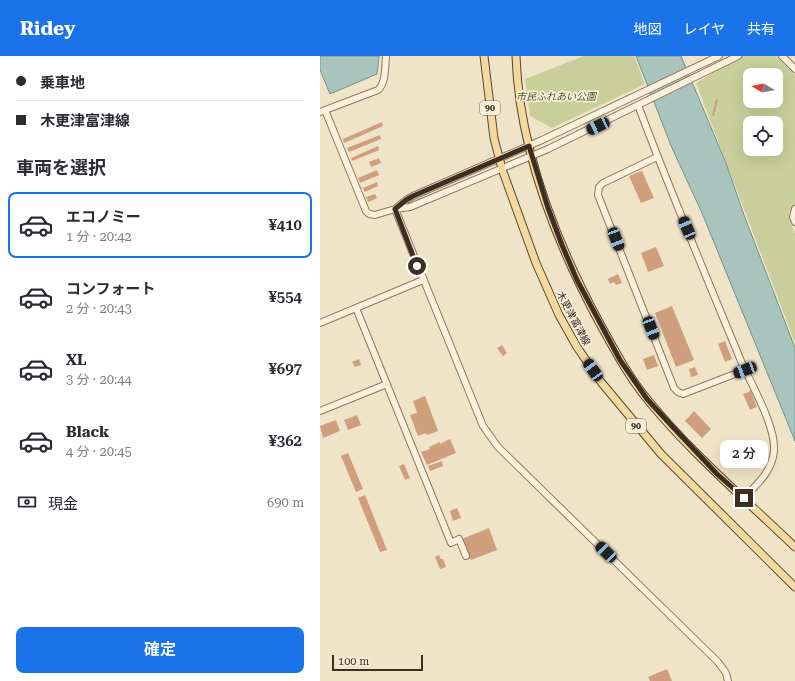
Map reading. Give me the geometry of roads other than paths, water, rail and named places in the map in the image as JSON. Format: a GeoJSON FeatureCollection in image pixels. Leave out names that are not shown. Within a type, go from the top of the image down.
{"type":"FeatureCollection","features":[{"type":"Feature","properties":{"kind":"main road","name":"木更津富津線"},"geometry":{"type":"LineString","coordinates":[[484,56],[494,138],[502,169],[536,263],[559,315],[577,347],[601,382],[661,454],[795,587]]}},
{"type":"Feature","properties":{"kind":"main road","name":"木更津富津線"},"geometry":{"type":"LineString","coordinates":[[516,56],[519,99],[529,146],[548,208],[564,252],[577,280],[620,360],[647,399],[670,424],[717,474],[795,547]]}},
{"type":"Feature","properties":{"kind":"street"},"geometry":{"type":"LineString","coordinates":[[386,56],[383,83],[378,90],[323,111],[366,211],[369,214],[375,215],[395,209],[410,207],[532,156],[598,126],[738,56]]}},
{"type":"Feature","properties":{"kind":"street"},"geometry":{"type":"LineString","coordinates":[[395,209],[413,196],[529,146],[646,92],[719,56]]}},
{"type":"Feature","properties":{"kind":"street"},"geometry":{"type":"LineString","coordinates":[[782,56],[795,69]]}},
{"type":"Feature","properties":{"kind":"street"},"geometry":{"type":"LineString","coordinates":[[638,105],[657,157],[745,370],[768,420],[773,439],[774,452],[767,474],[744,498]]}},
{"type":"Feature","properties":{"kind":"street"},"geometry":{"type":"LineString","coordinates":[[657,157],[603,183],[599,187],[598,195],[674,388],[683,394],[745,370]]}},
{"type":"Feature","properties":{"kind":"street"},"geometry":{"type":"LineString","coordinates":[[395,209],[483,426],[492,439],[526,475],[718,662],[726,673],[728,681]]}},
{"type":"Feature","properties":{"kind":"street"},"geometry":{"type":"LineString","coordinates":[[795,209],[793,217],[795,222]]}},
{"type":"Feature","properties":{"kind":"street"},"geometry":{"type":"LineString","coordinates":[[320,323],[423,280]]}},
{"type":"Feature","properties":{"kind":"street"},"geometry":{"type":"LineString","coordinates":[[356,308],[451,543],[459,539],[466,556]]}},
{"type":"Feature","properties":{"kind":"street"},"geometry":{"type":"LineString","coordinates":[[320,411],[386,384]]}},
{"type":"Feature","properties":{"kind":"water"},"geometry":{"type":"Polygon","coordinates":[[[320,56],[379,56],[377,74],[330,94],[320,70],[320,56]]]}},
{"type":"Feature","properties":{"kind":"water"},"geometry":{"type":"Polygon","coordinates":[[[636,56],[681,56],[726,163],[744,215],[795,348],[795,441],[702,213],[672,148],[636,56]]]}},
{"type":"Feature","properties":{"kind":"park label","name":"市民ふれあい公園"},"geometry":{"type":"Point","coordinates":[556,96]}}]}
